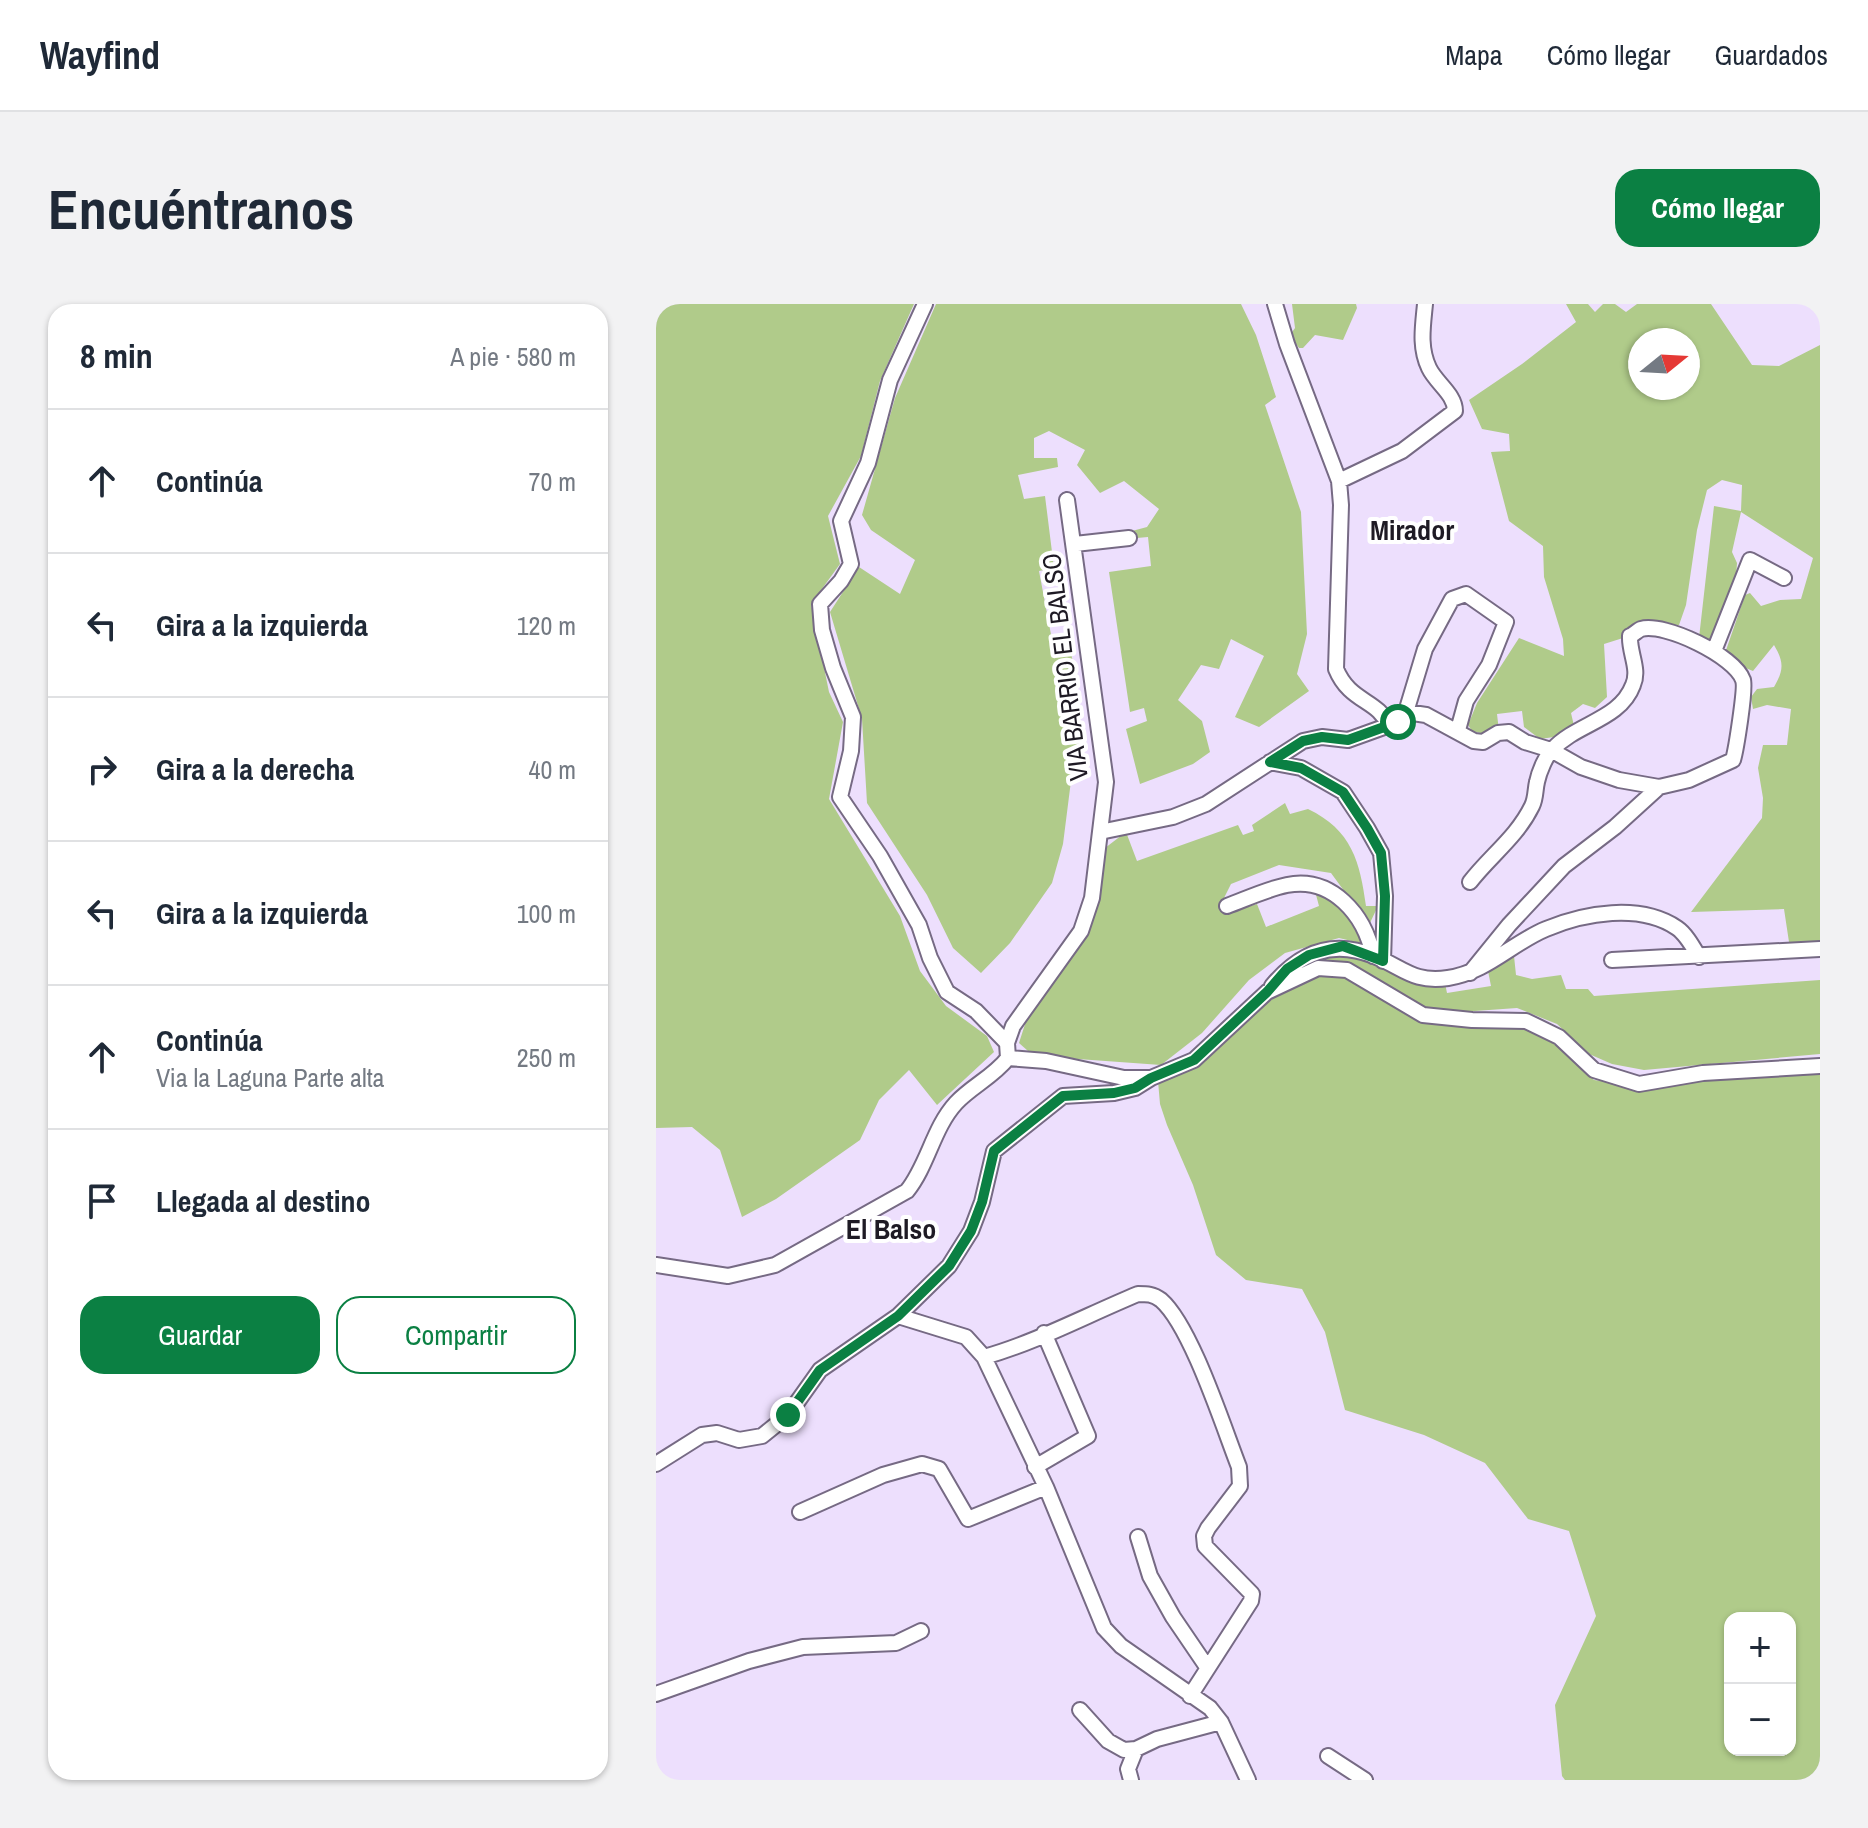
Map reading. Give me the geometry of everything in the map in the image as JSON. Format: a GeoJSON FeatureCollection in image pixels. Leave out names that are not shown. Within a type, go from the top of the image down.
{"type":"FeatureCollection","features":[{"type":"Feature","properties":{"kind":"street"},"geometry":{"type":"LineString","coordinates":[[925,304],[890,380],[868,463],[841,521],[851,564],[841,581],[820,604],[822,630],[833,668],[853,717],[851,751],[840,797],[880,856],[919,925],[930,958],[947,992],[976,1011],[1007,1051],[1124,1078],[1151,1078]]}},
{"type":"Feature","properties":{"kind":"street"},"geometry":{"type":"LineString","coordinates":[[1275,304],[1339,481],[1336,669],[1342,684],[1384,714],[1389,726]]}},
{"type":"Feature","properties":{"kind":"street"},"geometry":{"type":"LineString","coordinates":[[1339,481],[1402,451],[1455,411],[1455,403],[1430,370],[1422,346],[1425,304]]}},
{"type":"Feature","properties":{"kind":"street","name":"VIA BARRIO EL BALSO"},"geometry":{"type":"LineString","coordinates":[[656,1265],[728,1276],[775,1265],[907,1191],[919,1177],[945,1118],[957,1102],[997,1072],[1007,1051],[1013,1026],[1081,931],[1092,898],[1106,782],[1067,500]]}},
{"type":"Feature","properties":{"kind":"street"},"geometry":{"type":"LineString","coordinates":[[1075,544],[1129,538]]}},
{"type":"Feature","properties":{"kind":"street"},"geometry":{"type":"LineString","coordinates":[[1714,651],[1750,560],[1784,578]]}},
{"type":"Feature","properties":{"kind":"street"},"geometry":{"type":"LineString","coordinates":[[1100,832],[1173,817],[1206,804],[1303,741],[1322,737],[1348,740],[1398,722],[1406,712],[1425,649],[1452,599],[1466,594],[1506,622],[1489,665],[1466,701],[1458,730]]}},
{"type":"Feature","properties":{"kind":"street"},"geometry":{"type":"LineString","coordinates":[[1406,712],[1426,715],[1474,741],[1483,742],[1498,733],[1509,732],[1525,742],[1551,750],[1581,767],[1619,780],[1659,787],[1689,780],[1733,760],[1744,685],[1742,676],[1714,651],[1656,629],[1639,629],[1630,636],[1636,671],[1630,692],[1616,709],[1571,734],[1551,750],[1537,781],[1533,804],[1508,843],[1483,865],[1470,882]]}},
{"type":"Feature","properties":{"kind":"street"},"geometry":{"type":"LineString","coordinates":[[1270,762],[1301,768],[1343,792],[1381,853],[1385,896],[1378,958]]}},
{"type":"Feature","properties":{"kind":"street"},"geometry":{"type":"LineString","coordinates":[[1470,973],[1564,866],[1615,827],[1659,787]]}},
{"type":"Feature","properties":{"kind":"street"},"geometry":{"type":"LineString","coordinates":[[1227,906],[1288,885],[1321,885],[1349,907],[1369,933],[1378,958]]}},
{"type":"Feature","properties":{"kind":"street"},"geometry":{"type":"LineString","coordinates":[[656,1464],[702,1435],[717,1433],[739,1440],[762,1436],[788,1415],[820,1370],[898,1316],[949,1266],[971,1231],[982,1202],[994,1151],[1063,1096],[1114,1093],[1135,1088],[1194,1060],[1267,992],[1287,969],[1309,955],[1343,946],[1378,958],[1418,979],[1447,978],[1470,973],[1544,929],[1610,913],[1647,915],[1677,928],[1699,957]]}},
{"type":"Feature","properties":{"kind":"street"},"geometry":{"type":"LineString","coordinates":[[1612,960],[1820,949]]}},
{"type":"Feature","properties":{"kind":"street"},"geometry":{"type":"LineString","coordinates":[[1267,992],[1318,968],[1347,970],[1423,1015],[1526,1021],[1559,1037],[1594,1070],[1639,1084],[1703,1073],[1820,1066]]}},
{"type":"Feature","properties":{"kind":"street"},"geometry":{"type":"LineString","coordinates":[[984,1357],[1025,1345],[1044,1333],[1138,1294],[1151,1294],[1162,1301],[1190,1343],[1239,1467],[1240,1486],[1208,1528],[1204,1536],[1205,1546],[1252,1594],[1251,1601],[1190,1696]]}},
{"type":"Feature","properties":{"kind":"street"},"geometry":{"type":"LineString","coordinates":[[898,1316],[966,1337],[984,1357],[1046,1487],[1104,1628],[1121,1646],[1210,1708],[1221,1722],[1248,1780]]}},
{"type":"Feature","properties":{"kind":"street"},"geometry":{"type":"LineString","coordinates":[[1035,1467],[1088,1436],[1044,1333]]}},
{"type":"Feature","properties":{"kind":"street"},"geometry":{"type":"LineString","coordinates":[[800,1512],[883,1475],[922,1464],[939,1469],[968,1519],[1046,1487]]}},
{"type":"Feature","properties":{"kind":"street"},"geometry":{"type":"LineString","coordinates":[[1138,1537],[1150,1576],[1207,1667]]}},
{"type":"Feature","properties":{"kind":"street"},"geometry":{"type":"LineString","coordinates":[[656,1694],[749,1661],[803,1647],[896,1643],[921,1631]]}},
{"type":"Feature","properties":{"kind":"street"},"geometry":{"type":"LineString","coordinates":[[1080,1710],[1108,1741],[1124,1750],[1221,1722]]}},
{"type":"Feature","properties":{"kind":"street"},"geometry":{"type":"LineString","coordinates":[[1131,1780],[1128,1769],[1136,1749]]}},
{"type":"Feature","properties":{"kind":"street"},"geometry":{"type":"LineString","coordinates":[[1328,1756],[1365,1780]]}},
{"type":"Feature","properties":{"kind":"green space"},"geometry":{"type":"Polygon","coordinates":[[[656,304],[914,304],[880,381],[861,456],[828,516],[840,564],[811,604],[829,692],[843,722],[829,799],[900,916],[920,971],[946,1006],[987,1036],[994,1052],[937,1105],[909,1070],[879,1100],[860,1140],[776,1199],[742,1217],[720,1150],[692,1127],[656,1128],[656,304]]]}},
{"type":"Feature","properties":{"kind":"green space"},"geometry":{"type":"Polygon","coordinates":[[[936,304],[1241,304],[1256,335],[1276,397],[1265,405],[1301,512],[1307,634],[1297,674],[1309,691],[1259,727],[1235,717],[1264,656],[1231,639],[1219,669],[1201,665],[1178,700],[1202,721],[1210,752],[1193,764],[1140,784],[1126,729],[1147,721],[1144,708],[1130,712],[1109,572],[1151,566],[1148,537],[1137,538],[1132,531],[1147,527],[1159,509],[1124,481],[1100,493],[1077,465],[1085,450],[1049,431],[1034,438],[1034,458],[1057,458],[1058,467],[1018,475],[1024,499],[1045,496],[1054,568],[1039,571],[1053,645],[1069,644],[1077,681],[1065,688],[1072,734],[1078,735],[1083,765],[1073,765],[1063,844],[1052,883],[1010,943],[981,973],[953,948],[927,895],[867,803],[862,719],[830,612],[859,567],[900,594],[915,560],[871,530],[862,515],[895,398],[936,304]]]}},
{"type":"Feature","properties":{"kind":"green space"},"geometry":{"type":"Polygon","coordinates":[[[1292,304],[1356,304],[1357,308],[1343,340],[1315,335],[1303,348],[1299,348],[1290,335],[1295,328],[1292,304]]]}},
{"type":"Feature","properties":{"kind":"green space"},"geometry":{"type":"Polygon","coordinates":[[[1566,304],[1588,304],[1595,312],[1603,304],[1615,304],[1626,312],[1637,304],[1711,304],[1752,365],[1779,366],[1820,345],[1820,942],[1789,942],[1784,909],[1691,912],[1762,818],[1763,798],[1758,768],[1763,745],[1787,745],[1791,709],[1767,705],[1753,709],[1751,697],[1757,689],[1774,687],[1777,681],[1782,666],[1774,645],[1753,671],[1723,659],[1745,595],[1750,593],[1761,606],[1780,600],[1801,599],[1813,558],[1741,512],[1732,552],[1737,563],[1736,578],[1711,643],[1699,638],[1714,506],[1741,511],[1742,485],[1722,480],[1707,490],[1697,530],[1686,605],[1679,625],[1641,624],[1623,638],[1604,644],[1607,697],[1595,708],[1583,704],[1571,713],[1575,730],[1568,735],[1540,739],[1524,727],[1522,711],[1497,714],[1499,731],[1489,735],[1472,731],[1468,725],[1477,703],[1519,638],[1564,656],[1563,639],[1544,577],[1543,546],[1509,521],[1491,452],[1510,451],[1509,434],[1482,429],[1469,400],[1576,322],[1566,304]]]}},
{"type":"Feature","properties":{"kind":"green space"},"geometry":{"type":"Polygon","coordinates":[[[1285,803],[1290,814],[1308,809],[1323,817],[1344,837],[1357,862],[1366,906],[1378,906],[1369,925],[1331,873],[1279,865],[1231,884],[1219,908],[1225,914],[1257,904],[1266,927],[1319,906],[1315,891],[1347,911],[1358,926],[1364,944],[1339,938],[1285,953],[1249,980],[1202,1033],[1161,1065],[1064,1058],[1028,1051],[1019,1043],[1027,1018],[1097,909],[1105,848],[1126,832],[1137,861],[1238,825],[1243,835],[1254,831],[1252,825],[1285,803]]]}},
{"type":"Feature","properties":{"kind":"green space"},"geometry":{"type":"Polygon","coordinates":[[[1340,952],[1367,957],[1416,984],[1445,983],[1447,993],[1491,986],[1488,971],[1514,956],[1516,975],[1532,979],[1561,975],[1566,989],[1588,989],[1594,996],[1820,980],[1820,1054],[1644,1070],[1612,1064],[1589,1054],[1557,1024],[1517,1008],[1461,1012],[1432,1009],[1405,999],[1353,969],[1275,980],[1299,962],[1340,952]]]}},
{"type":"Feature","properties":{"kind":"green space"},"geometry":{"type":"Polygon","coordinates":[[[1321,976],[1349,976],[1404,1012],[1442,1024],[1512,1023],[1526,1027],[1556,1044],[1594,1080],[1650,1088],[1735,1076],[1820,1071],[1820,1780],[1565,1780],[1562,1776],[1555,1705],[1596,1616],[1569,1531],[1528,1519],[1485,1463],[1424,1435],[1345,1410],[1325,1332],[1302,1289],[1246,1280],[1216,1255],[1193,1185],[1160,1104],[1158,1081],[1245,1014],[1260,1008],[1288,988],[1321,976]]]}},
{"type":"Feature","properties":{"kind":"district","name":"Mirador"},"geometry":{"type":"Point","coordinates":[1412,530]}},
{"type":"Feature","properties":{"kind":"district","name":"El Balso"},"geometry":{"type":"Point","coordinates":[891,1229]}},
{"type":"Feature","properties":{"kind":"route"},"geometry":{"type":"LineString","coordinates":[[788,1415],[820,1370],[898,1316],[949,1266],[971,1231],[982,1202],[994,1151],[1063,1096],[1114,1093],[1135,1088],[1194,1060],[1267,992],[1287,969],[1309,955],[1343,946],[1383,961],[1385,896],[1381,853],[1367,828],[1343,792],[1301,768],[1270,762],[1303,741],[1322,737],[1348,740],[1398,722]]}}]}
